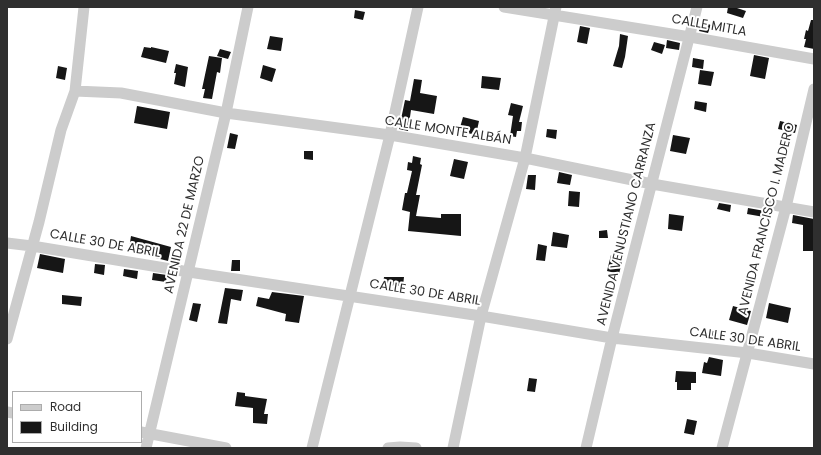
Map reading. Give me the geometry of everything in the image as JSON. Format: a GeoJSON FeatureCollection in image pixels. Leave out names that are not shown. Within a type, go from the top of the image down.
{"type":"FeatureCollection","features":[{"type":"Feature","properties":{"kind":"street"},"geometry":{"type":"LineString","coordinates":[[7,339],[61,130],[75,91],[84,7]]}},
{"type":"Feature","properties":{"kind":"street","name":"AVENIDA 22 DE MARZO"},"geometry":{"type":"LineString","coordinates":[[146,448],[145,433],[189,272],[226,113],[248,7]]}},
{"type":"Feature","properties":{"kind":"street"},"geometry":{"type":"LineString","coordinates":[[312,448],[390,135],[418,7]]}},
{"type":"Feature","properties":{"kind":"street","name":"CALLE MITLA"},"geometry":{"type":"LineString","coordinates":[[504,7],[555,11],[814,59]]}},
{"type":"Feature","properties":{"kind":"street","name":"AVENIDA VENUSTIANO CARRANZA"},"geometry":{"type":"LineString","coordinates":[[586,448],[612,338],[697,7]]}},
{"type":"Feature","properties":{"kind":"street"},"geometry":{"type":"LineString","coordinates":[[453,448],[480,316],[525,158],[555,11]]}},
{"type":"Feature","properties":{"kind":"street","name":"AVENIDA FRANCISCO I. MADERO"},"geometry":{"type":"LineString","coordinates":[[722,448],[786,207],[814,89]]}},
{"type":"Feature","properties":{"kind":"street","name":"CALLE MONTE ALBÁN"},"geometry":{"type":"LineString","coordinates":[[75,91],[121,93],[226,113],[390,135],[525,158],[652,184],[814,212]]}},
{"type":"Feature","properties":{"kind":"street","name":"CALLE 30 DE ABRIL"},"geometry":{"type":"LineString","coordinates":[[7,243],[480,316],[612,338],[748,353],[814,364]]}},
{"type":"Feature","properties":{"kind":"street"},"geometry":{"type":"LineString","coordinates":[[145,433],[226,448]]}},
{"type":"Feature","properties":{"kind":"street"},"geometry":{"type":"LineString","coordinates":[[388,448],[416,448]]}},
{"type":"Feature","properties":{"kind":"building"},"geometry":{"type":"Polygon","coordinates":[[[728,7],[734,7],[746,11],[743,18],[727,13],[728,7]]]}},
{"type":"Feature","properties":{"kind":"building"},"geometry":{"type":"Polygon","coordinates":[[[355,10],[365,12],[363,20],[354,18],[355,10]]]}},
{"type":"Feature","properties":{"kind":"building"},"geometry":{"type":"Polygon","coordinates":[[[811,20],[814,20],[814,49],[804,47],[806,30],[808,31],[811,20]]]}},
{"type":"Feature","properties":{"kind":"building"},"geometry":{"type":"Polygon","coordinates":[[[702,22],[711,25],[708,33],[699,31],[702,22]]]}},
{"type":"Feature","properties":{"kind":"building"},"geometry":{"type":"Polygon","coordinates":[[[580,26],[590,28],[587,44],[577,42],[580,26]]]}},
{"type":"Feature","properties":{"kind":"building"},"geometry":{"type":"Polygon","coordinates":[[[620,34],[628,36],[622,68],[613,66],[619,46],[620,34]]]}},
{"type":"Feature","properties":{"kind":"building"},"geometry":{"type":"Polygon","coordinates":[[[270,36],[283,38],[281,51],[267,49],[270,36]]]}},
{"type":"Feature","properties":{"kind":"building"},"geometry":{"type":"Polygon","coordinates":[[[667,40],[680,43],[679,50],[666,48],[667,40]]]}},
{"type":"Feature","properties":{"kind":"building"},"geometry":{"type":"Polygon","coordinates":[[[654,42],[665,45],[662,54],[651,50],[654,42]]]}},
{"type":"Feature","properties":{"kind":"building"},"geometry":{"type":"Polygon","coordinates":[[[144,47],[169,51],[166,63],[141,57],[144,47]]]}},
{"type":"Feature","properties":{"kind":"building"},"geometry":{"type":"Polygon","coordinates":[[[220,49],[231,52],[228,59],[217,56],[220,49]]]}},
{"type":"Feature","properties":{"kind":"building"},"geometry":{"type":"Polygon","coordinates":[[[754,55],[769,58],[765,79],[750,76],[754,55]]]}},
{"type":"Feature","properties":{"kind":"building"},"geometry":{"type":"Polygon","coordinates":[[[209,56],[222,58],[220,73],[217,72],[212,99],[203,98],[205,89],[202,89],[209,56]]]}},
{"type":"Feature","properties":{"kind":"building"},"geometry":{"type":"Polygon","coordinates":[[[693,58],[704,60],[703,69],[692,67],[693,58]]]}},
{"type":"Feature","properties":{"kind":"building"},"geometry":{"type":"Polygon","coordinates":[[[176,64],[188,67],[185,87],[174,84],[176,64]]]}},
{"type":"Feature","properties":{"kind":"building"},"geometry":{"type":"Polygon","coordinates":[[[263,65],[276,69],[272,82],[260,78],[263,65]]]}},
{"type":"Feature","properties":{"kind":"building"},"geometry":{"type":"Polygon","coordinates":[[[58,66],[67,68],[65,80],[56,78],[58,66]]]}},
{"type":"Feature","properties":{"kind":"building"},"geometry":{"type":"Polygon","coordinates":[[[700,70],[714,72],[711,86],[698,84],[700,70]]]}},
{"type":"Feature","properties":{"kind":"building"},"geometry":{"type":"Polygon","coordinates":[[[482,76],[501,78],[499,90],[481,88],[482,76]]]}},
{"type":"Feature","properties":{"kind":"building"},"geometry":{"type":"Polygon","coordinates":[[[414,79],[422,80],[420,93],[437,96],[434,114],[411,110],[408,131],[399,129],[405,100],[410,101],[414,79]]]}},
{"type":"Feature","properties":{"kind":"building"},"geometry":{"type":"Polygon","coordinates":[[[695,101],[707,103],[706,112],[694,109],[695,101]]]}},
{"type":"Feature","properties":{"kind":"building"},"geometry":{"type":"Polygon","coordinates":[[[511,103],[523,106],[519,122],[522,122],[521,131],[517,131],[516,137],[510,136],[513,116],[508,115],[511,103]]]}},
{"type":"Feature","properties":{"kind":"building"},"geometry":{"type":"Polygon","coordinates":[[[137,106],[170,112],[167,129],[134,123],[137,106]]]}},
{"type":"Feature","properties":{"kind":"building"},"geometry":{"type":"Polygon","coordinates":[[[463,117],[479,121],[476,135],[459,131],[463,117]]]}},
{"type":"Feature","properties":{"kind":"building"},"geometry":{"type":"Polygon","coordinates":[[[780,121],[797,125],[795,133],[778,129],[780,121]]]}},
{"type":"Feature","properties":{"kind":"building"},"geometry":{"type":"Polygon","coordinates":[[[547,129],[557,130],[556,139],[546,137],[547,129]]]}},
{"type":"Feature","properties":{"kind":"building"},"geometry":{"type":"Polygon","coordinates":[[[230,133],[238,135],[235,149],[227,148],[230,133]]]}},
{"type":"Feature","properties":{"kind":"building"},"geometry":{"type":"Polygon","coordinates":[[[673,135],[690,138],[686,154],[670,151],[673,135]]]}},
{"type":"Feature","properties":{"kind":"building"},"geometry":{"type":"Polygon","coordinates":[[[304,151],[313,151],[313,160],[304,159],[304,151]]]}},
{"type":"Feature","properties":{"kind":"building"},"geometry":{"type":"Polygon","coordinates":[[[413,156],[421,158],[420,164],[422,165],[416,195],[420,195],[416,216],[441,218],[441,214],[461,214],[461,236],[408,231],[410,212],[402,210],[405,193],[407,193],[412,171],[407,170],[408,162],[412,163],[413,156]]]}},
{"type":"Feature","properties":{"kind":"building"},"geometry":{"type":"Polygon","coordinates":[[[454,159],[468,162],[464,179],[450,176],[454,159]]]}},
{"type":"Feature","properties":{"kind":"building"},"geometry":{"type":"Polygon","coordinates":[[[559,172],[572,175],[570,185],[557,183],[559,172]]]}},
{"type":"Feature","properties":{"kind":"building"},"geometry":{"type":"Polygon","coordinates":[[[528,175],[536,175],[535,190],[526,189],[528,175]]]}},
{"type":"Feature","properties":{"kind":"building"},"geometry":{"type":"Polygon","coordinates":[[[569,191],[580,192],[579,207],[568,206],[569,191]]]}},
{"type":"Feature","properties":{"kind":"building"},"geometry":{"type":"Polygon","coordinates":[[[719,203],[731,205],[730,212],[717,209],[719,203]]]}},
{"type":"Feature","properties":{"kind":"building"},"geometry":{"type":"Polygon","coordinates":[[[748,208],[765,211],[764,217],[747,214],[748,208]]]}},
{"type":"Feature","properties":{"kind":"building"},"geometry":{"type":"Polygon","coordinates":[[[669,214],[684,216],[682,231],[668,229],[669,214]]]}},
{"type":"Feature","properties":{"kind":"building"},"geometry":{"type":"Polygon","coordinates":[[[793,215],[814,219],[814,251],[803,251],[803,225],[792,223],[793,215]]]}},
{"type":"Feature","properties":{"kind":"building"},"geometry":{"type":"Polygon","coordinates":[[[607,230],[608,238],[599,238],[599,231],[607,230]]]}},
{"type":"Feature","properties":{"kind":"building"},"geometry":{"type":"Polygon","coordinates":[[[553,232],[569,235],[567,248],[551,246],[553,232]]]}},
{"type":"Feature","properties":{"kind":"building"},"geometry":{"type":"Polygon","coordinates":[[[131,236],[171,247],[168,261],[156,258],[157,254],[129,249],[131,236]]]}},
{"type":"Feature","properties":{"kind":"building"},"geometry":{"type":"Polygon","coordinates":[[[538,244],[547,246],[545,261],[536,260],[538,244]]]}},
{"type":"Feature","properties":{"kind":"building"},"geometry":{"type":"Polygon","coordinates":[[[40,254],[65,259],[63,273],[37,268],[40,254]]]}},
{"type":"Feature","properties":{"kind":"building"},"geometry":{"type":"Polygon","coordinates":[[[611,255],[623,258],[619,274],[607,271],[611,255]]]}},
{"type":"Feature","properties":{"kind":"building"},"geometry":{"type":"Polygon","coordinates":[[[232,260],[240,260],[240,271],[231,271],[232,260]]]}},
{"type":"Feature","properties":{"kind":"building"},"geometry":{"type":"Polygon","coordinates":[[[95,264],[105,265],[104,275],[94,273],[95,264]]]}},
{"type":"Feature","properties":{"kind":"building"},"geometry":{"type":"Polygon","coordinates":[[[124,269],[138,271],[137,279],[123,276],[124,269]]]}},
{"type":"Feature","properties":{"kind":"building"},"geometry":{"type":"Polygon","coordinates":[[[153,273],[167,275],[166,282],[152,280],[153,273]]]}},
{"type":"Feature","properties":{"kind":"building"},"geometry":{"type":"Polygon","coordinates":[[[384,277],[404,277],[403,286],[383,285],[384,277]]]}},
{"type":"Feature","properties":{"kind":"building"},"geometry":{"type":"Polygon","coordinates":[[[225,288],[243,290],[241,301],[231,299],[227,324],[218,323],[225,288]]]}},
{"type":"Feature","properties":{"kind":"building"},"geometry":{"type":"Polygon","coordinates":[[[272,292],[304,296],[299,323],[285,321],[286,314],[256,306],[258,297],[269,299],[272,292]]]}},
{"type":"Feature","properties":{"kind":"building"},"geometry":{"type":"Polygon","coordinates":[[[62,295],[82,297],[81,306],[62,304],[62,295]]]}},
{"type":"Feature","properties":{"kind":"building"},"geometry":{"type":"Polygon","coordinates":[[[193,303],[201,304],[197,322],[189,320],[193,303]]]}},
{"type":"Feature","properties":{"kind":"building"},"geometry":{"type":"Polygon","coordinates":[[[769,303],[791,308],[788,323],[766,318],[769,303]]]}},
{"type":"Feature","properties":{"kind":"building"},"geometry":{"type":"Polygon","coordinates":[[[733,306],[751,311],[747,325],[729,320],[733,306]]]}},
{"type":"Feature","properties":{"kind":"building"},"geometry":{"type":"Polygon","coordinates":[[[709,330],[718,332],[716,340],[707,338],[709,330]]]}},
{"type":"Feature","properties":{"kind":"building"},"geometry":{"type":"Polygon","coordinates":[[[709,357],[723,360],[721,376],[702,373],[704,362],[707,363],[709,357]]]}},
{"type":"Feature","properties":{"kind":"building"},"geometry":{"type":"Polygon","coordinates":[[[676,371],[696,372],[696,383],[691,383],[691,390],[677,390],[677,382],[675,382],[676,371]]]}},
{"type":"Feature","properties":{"kind":"building"},"geometry":{"type":"Polygon","coordinates":[[[529,378],[537,379],[535,392],[527,391],[529,378]]]}},
{"type":"Feature","properties":{"kind":"building"},"geometry":{"type":"Polygon","coordinates":[[[237,392],[245,393],[245,396],[267,399],[264,414],[268,414],[267,424],[253,423],[253,408],[235,406],[237,392]]]}},
{"type":"Feature","properties":{"kind":"building"},"geometry":{"type":"Polygon","coordinates":[[[687,419],[697,421],[694,435],[684,433],[687,419]]]}}]}
